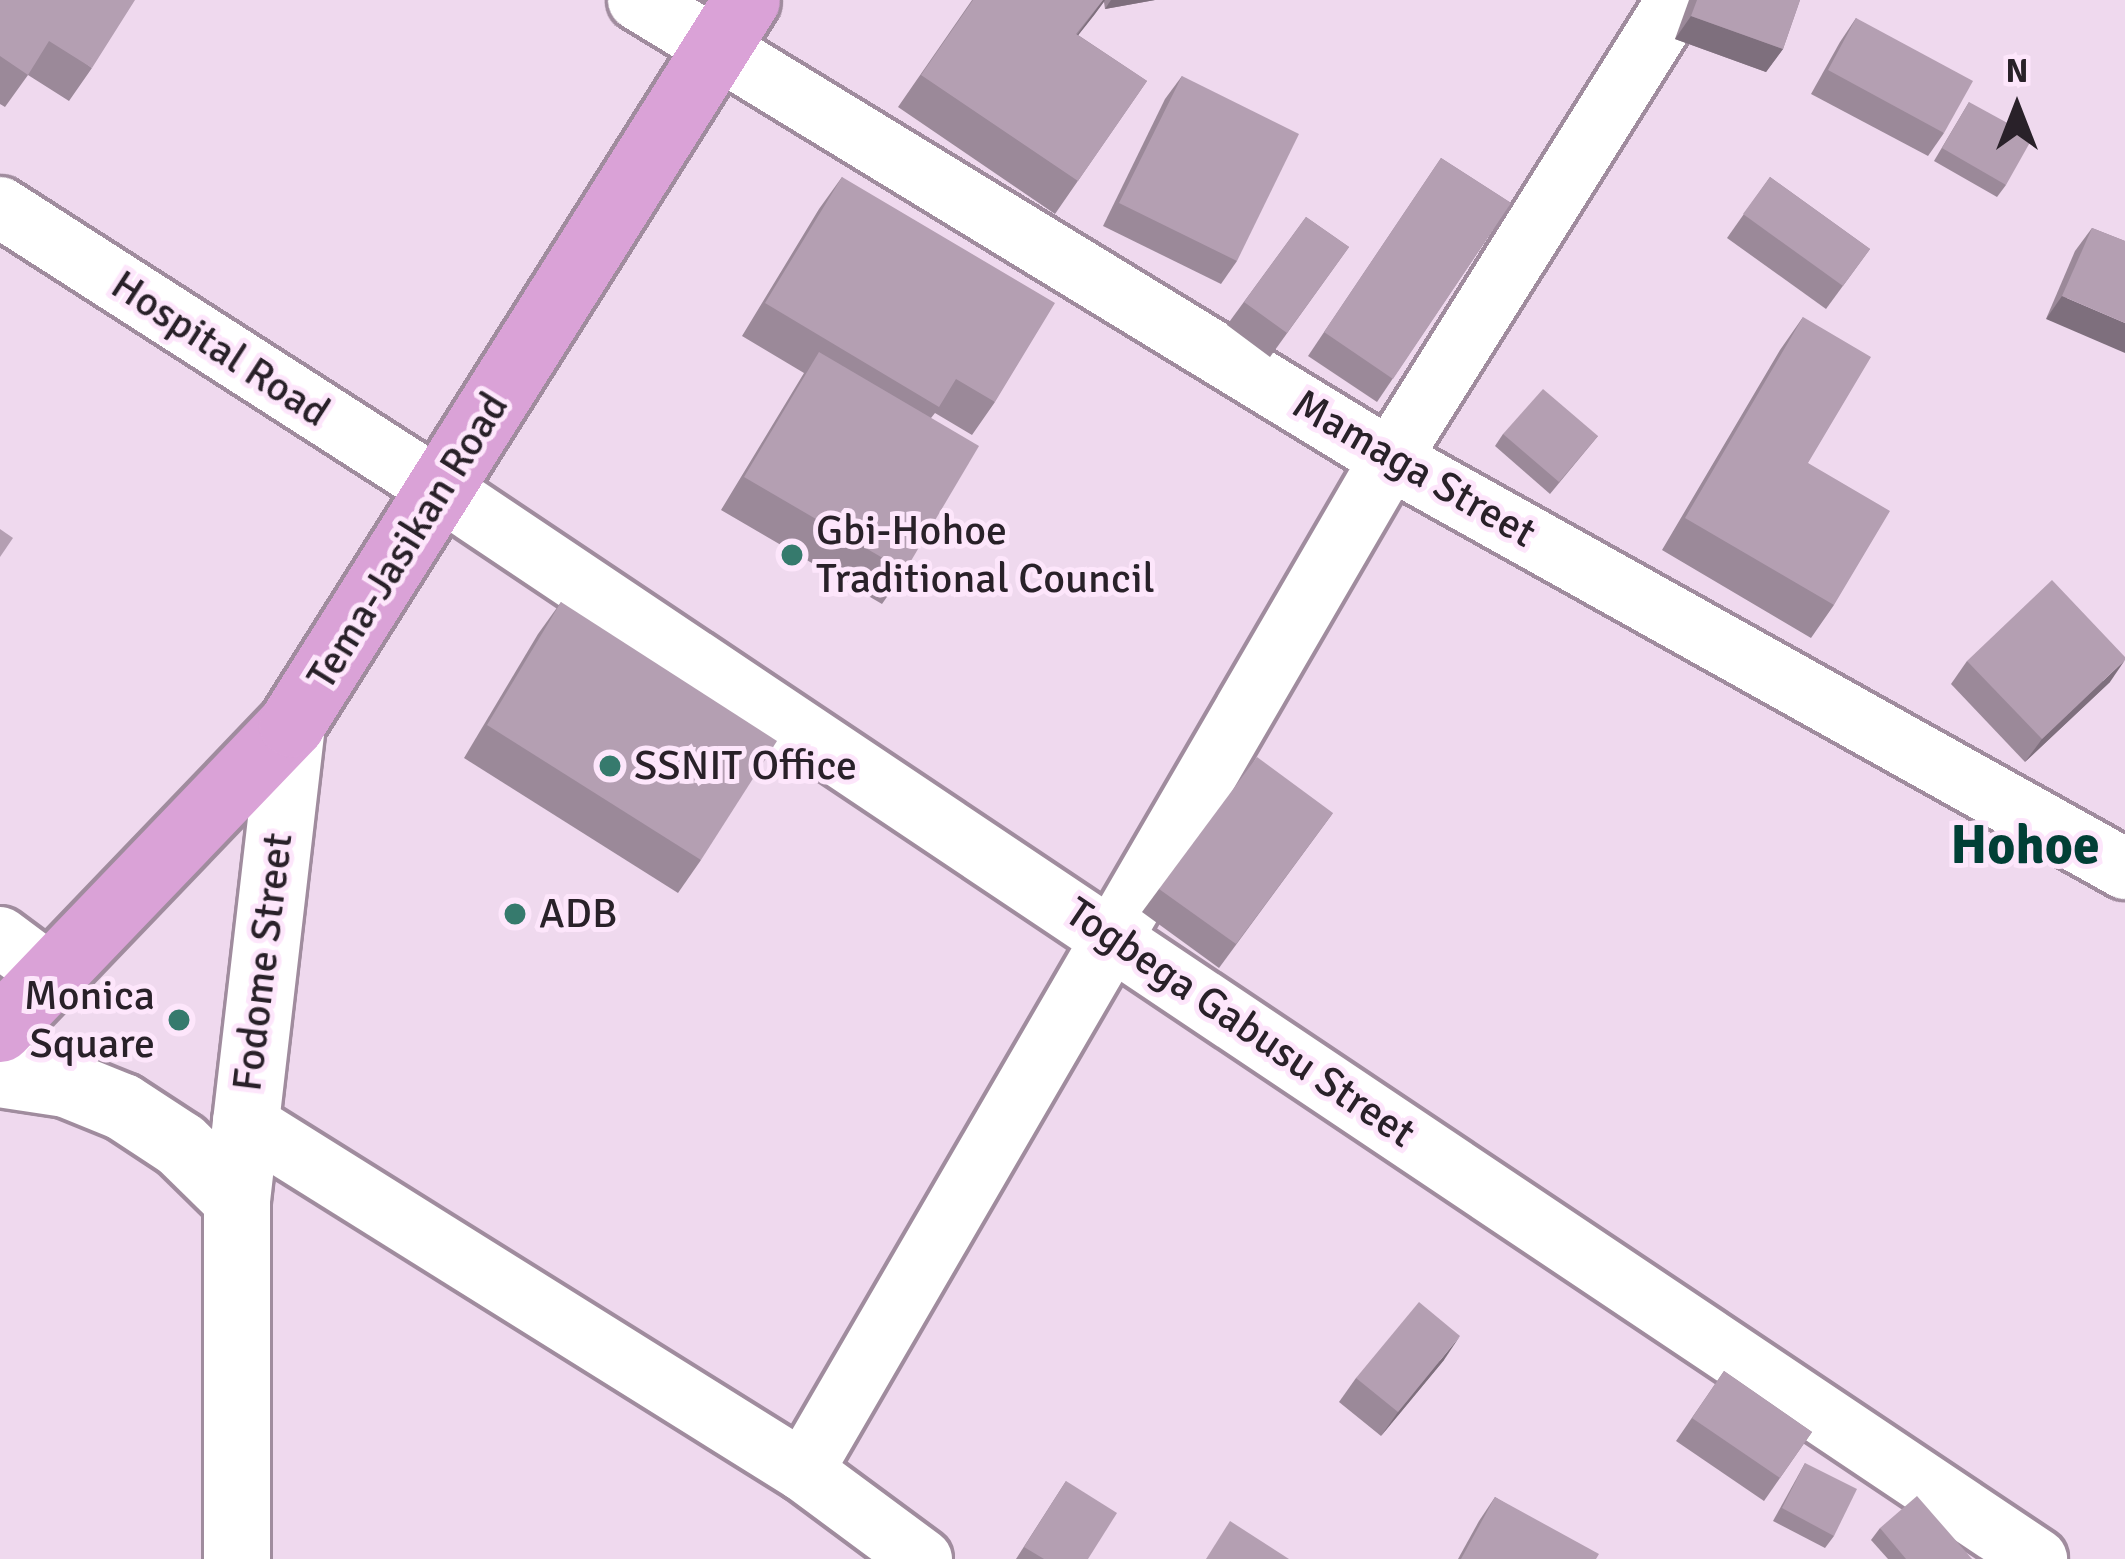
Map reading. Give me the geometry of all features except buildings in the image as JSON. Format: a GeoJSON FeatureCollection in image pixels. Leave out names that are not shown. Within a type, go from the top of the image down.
{"type":"FeatureCollection","features":[{"type":"Feature","properties":{"kind":"highway","name":"Tema-Jasikan Road"},"geometry":{"type":"LineString","coordinates":[[0,1029],[292,724],[732,24]]}},
{"type":"Feature","properties":{"kind":"street","name":"Mamaga Street"},"geometry":{"type":"LineString","coordinates":[[638,0],[732,24],[1390,459],[2125,869]]}},
{"type":"Feature","properties":{"kind":"street"},"geometry":{"type":"LineString","coordinates":[[803,1471],[1390,459],[1677,0]]}},
{"type":"Feature","properties":{"kind":"street","name":"Hospital Road"},"geometry":{"type":"LineString","coordinates":[[0,207],[441,490]]}},
{"type":"Feature","properties":{"kind":"street","name":"Togbega Gabusu Street"},"geometry":{"type":"LineString","coordinates":[[441,490],[2037,1559]]}},
{"type":"Feature","properties":{"kind":"street","name":"Fodome Street"},"geometry":{"type":"LineString","coordinates":[[237,1559],[237,1200],[292,724]]}},
{"type":"Feature","properties":{"kind":"street"},"geometry":{"type":"LineString","coordinates":[[0,937],[51,976]]}},
{"type":"Feature","properties":{"kind":"street"},"geometry":{"type":"LineString","coordinates":[[0,1074],[66,1084],[123,1107],[182,1145],[237,1200]]}},
{"type":"Feature","properties":{"kind":"street"},"geometry":{"type":"LineString","coordinates":[[243,1120],[803,1471],[922,1559]]}},
{"type":"Feature","properties":{"kind":"place","name":"Gbi-Hohoe Traditional Council"},"geometry":{"type":"Point","coordinates":[792,555]}},
{"type":"Feature","properties":{"kind":"place","name":"SSNIT Office"},"geometry":{"type":"Point","coordinates":[610,766]}},
{"type":"Feature","properties":{"kind":"place","name":"ADB"},"geometry":{"type":"Point","coordinates":[515,914]}},
{"type":"Feature","properties":{"kind":"place","name":"Monica Square"},"geometry":{"type":"Point","coordinates":[179,1020]}},
{"type":"Feature","properties":{"kind":"district","name":"Hohoe"},"geometry":{"type":"Point","coordinates":[2025,846]}}]}
